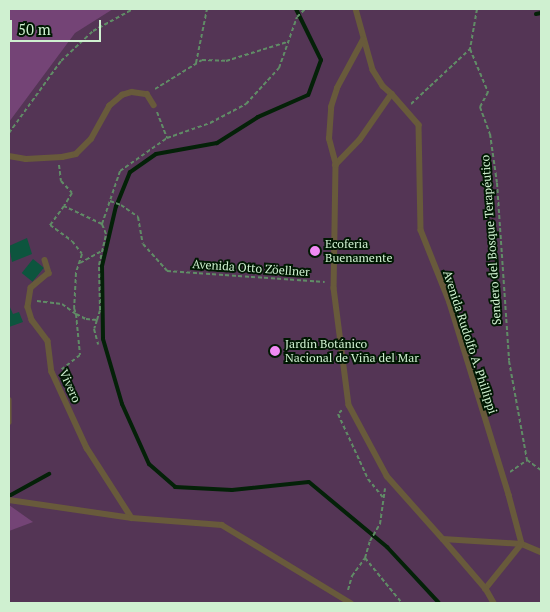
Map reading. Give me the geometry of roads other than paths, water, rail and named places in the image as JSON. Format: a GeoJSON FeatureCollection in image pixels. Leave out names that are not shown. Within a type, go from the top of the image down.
{"type":"FeatureCollection","features":[{"type":"Feature","properties":{"kind":"lane","name":"Avenida Rudolfo A. Phillippi"},"geometry":{"type":"LineString","coordinates":[[356,9],[363,40],[373,70],[383,86],[420,125],[421,230],[450,303],[522,544]]}},
{"type":"Feature","properties":{"kind":"lane"},"geometry":{"type":"LineString","coordinates":[[363,40],[337,88],[331,107],[329,139],[336,165],[334,282],[349,405],[387,476],[486,589],[494,603]]}},
{"type":"Feature","properties":{"kind":"lane"},"geometry":{"type":"LineString","coordinates":[[9,156],[26,159],[76,154],[91,139],[109,106],[122,95],[132,92],[147,94],[154,105]]}},
{"type":"Feature","properties":{"kind":"lane"},"geometry":{"type":"LineString","coordinates":[[336,165],[360,140],[392,94]]}},
{"type":"Feature","properties":{"kind":"lane","name":"Vivero"},"geometry":{"type":"LineString","coordinates":[[45,260],[49,273],[31,288],[28,307],[32,320],[48,341],[52,372],[87,448],[132,518]]}},
{"type":"Feature","properties":{"kind":"lane"},"geometry":{"type":"LineString","coordinates":[[9,400],[9,422]]}},
{"type":"Feature","properties":{"kind":"lane"},"geometry":{"type":"LineString","coordinates":[[10,500],[132,518],[222,525],[346,598],[351,603]]}},
{"type":"Feature","properties":{"kind":"lane"},"geometry":{"type":"LineString","coordinates":[[443,539],[522,544],[541,552]]}},
{"type":"Feature","properties":{"kind":"lane"},"geometry":{"type":"LineString","coordinates":[[486,589],[522,544]]}},
{"type":"Feature","properties":{"kind":"waterway"},"geometry":{"type":"LineString","coordinates":[[296,9],[321,60],[308,95],[258,117],[217,143],[156,154],[130,172],[116,206],[102,266],[103,339],[122,404],[149,464],[175,487],[232,490],[309,482],[387,547],[439,603]]}},
{"type":"Feature","properties":{"kind":"waterway"},"geometry":{"type":"LineString","coordinates":[[536,14],[541,13]]}},
{"type":"Feature","properties":{"kind":"waterway"},"geometry":{"type":"LineString","coordinates":[[9,496],[49,474]]}},
{"type":"Feature","properties":{"kind":"place","name":"Ecoferia Buenamente"},"geometry":{"type":"Point","coordinates":[315,251]}},
{"type":"Feature","properties":{"kind":"place","name":"Jardín Botánico Nacional de Viña del Mar"},"geometry":{"type":"Point","coordinates":[275,351]}}]}
